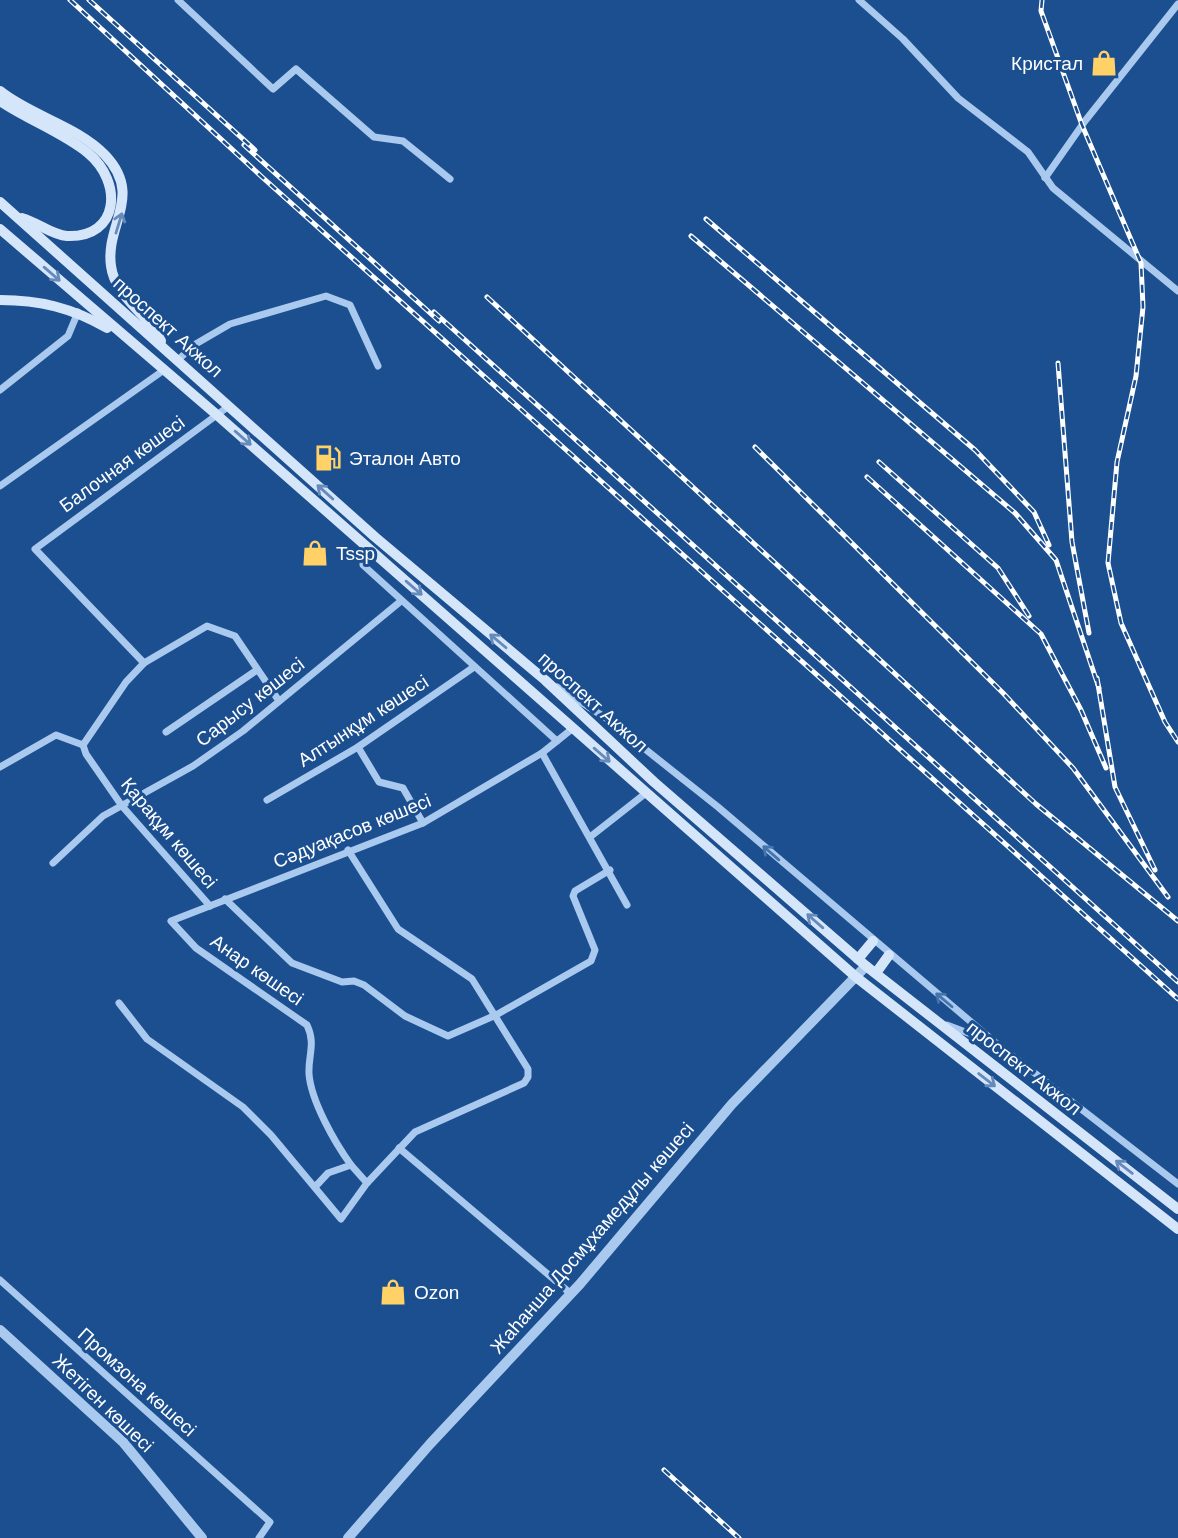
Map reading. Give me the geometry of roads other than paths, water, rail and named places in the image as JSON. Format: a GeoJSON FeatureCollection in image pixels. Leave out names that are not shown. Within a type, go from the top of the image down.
{"type":"FeatureCollection","features":[{"type":"Feature","properties":{"kind":"main road"},"geometry":{"type":"LineString","coordinates":[[0,90],[92,146],[113,166],[124,195],[110,251],[111,269],[117,284],[154,327],[164,346]]}},
{"type":"Feature","properties":{"kind":"main road"},"geometry":{"type":"LineString","coordinates":[[0,102],[89,153],[106,172],[112,192],[111,208],[104,221],[91,232],[64,236],[16,216]]}},
{"type":"Feature","properties":{"kind":"main road","name":"проспект Акжол"},"geometry":{"type":"LineString","coordinates":[[0,202],[375,537],[545,680],[654,782],[867,966],[1178,1209]]}},
{"type":"Feature","properties":{"kind":"main road","name":"проспект Акжол"},"geometry":{"type":"LineString","coordinates":[[0,229],[217,415],[856,977],[1178,1229]]}},
{"type":"Feature","properties":{"kind":"main road"},"geometry":{"type":"LineString","coordinates":[[0,300],[41,302],[78,312],[129,340]]}},
{"type":"Feature","properties":{"kind":"main road"},"geometry":{"type":"LineString","coordinates":[[867,966],[873,941]]}},
{"type":"Feature","properties":{"kind":"main road"},"geometry":{"type":"LineString","coordinates":[[867,966],[889,955]]}},
{"type":"Feature","properties":{"kind":"street"},"geometry":{"type":"LineString","coordinates":[[178,0],[273,89],[296,69],[374,137],[403,141],[450,179]]}},
{"type":"Feature","properties":{"kind":"street"},"geometry":{"type":"LineString","coordinates":[[859,0],[903,39],[958,98],[1028,152],[1045,178],[1063,197],[1178,291]]}},
{"type":"Feature","properties":{"kind":"street"},"geometry":{"type":"LineString","coordinates":[[1045,178],[1109,90],[1178,4]]}},
{"type":"Feature","properties":{"kind":"street"},"geometry":{"type":"LineString","coordinates":[[178,359],[194,345],[230,324],[326,296],[336,297],[350,305],[378,366]]}},
{"type":"Feature","properties":{"kind":"street"},"geometry":{"type":"LineString","coordinates":[[0,390],[68,336],[78,312]]}},
{"type":"Feature","properties":{"kind":"street"},"geometry":{"type":"LineString","coordinates":[[0,486],[164,370]]}},
{"type":"Feature","properties":{"kind":"street","name":"Балочная көшесі"},"geometry":{"type":"LineString","coordinates":[[144,663],[35,549],[229,406]]}},
{"type":"Feature","properties":{"kind":"street"},"geometry":{"type":"LineString","coordinates":[[363,543],[363,565],[557,741]]}},
{"type":"Feature","properties":{"kind":"street","name":"Сарысу көшесі"},"geometry":{"type":"LineString","coordinates":[[53,863],[103,816],[193,766],[279,701],[401,601]]}},
{"type":"Feature","properties":{"kind":"street"},"geometry":{"type":"LineString","coordinates":[[0,767],[55,735],[83,744],[126,682],[144,663],[207,626],[235,636],[279,701]]}},
{"type":"Feature","properties":{"kind":"street","name":"Алтынқұм көшесі"},"geometry":{"type":"LineString","coordinates":[[267,800],[358,747],[474,667]]}},
{"type":"Feature","properties":{"kind":"street"},"geometry":{"type":"LineString","coordinates":[[166,733],[257,670]]}},
{"type":"Feature","properties":{"kind":"street"},"geometry":{"type":"LineString","coordinates":[[545,680],[606,718],[718,807],[997,1044],[1178,1184]]}},
{"type":"Feature","properties":{"kind":"street","name":"Сәдуақасов көшесі"},"geometry":{"type":"LineString","coordinates":[[171,922],[348,850],[423,823],[542,753],[572,729]]}},
{"type":"Feature","properties":{"kind":"street","name":"Қарақұм көшесі"},"geometry":{"type":"LineString","coordinates":[[83,744],[86,754],[122,806],[210,906]]}},
{"type":"Feature","properties":{"kind":"street"},"geometry":{"type":"LineString","coordinates":[[358,747],[379,782],[403,788],[423,823]]}},
{"type":"Feature","properties":{"kind":"street"},"geometry":{"type":"LineString","coordinates":[[542,753],[610,870],[627,905]]}},
{"type":"Feature","properties":{"kind":"street"},"geometry":{"type":"LineString","coordinates":[[590,837],[646,793]]}},
{"type":"Feature","properties":{"kind":"street"},"geometry":{"type":"LineString","coordinates":[[118,1003],[147,1039],[243,1107],[271,1135],[341,1219],[367,1184],[415,1132],[524,1083],[528,1077],[528,1069],[496,1014],[463,970],[405,935],[391,920],[348,850]]}},
{"type":"Feature","properties":{"kind":"street","name":"Анар көшесі"},"geometry":{"type":"LineString","coordinates":[[225,899],[292,963],[342,982],[354,981],[364,985],[405,1016],[447,1036],[496,1014],[591,961],[595,950],[573,896],[575,891],[610,870]]}},
{"type":"Feature","properties":{"kind":"street","name":"Анар көшесі"},"geometry":{"type":"LineString","coordinates":[[171,922],[196,948],[307,1025],[313,1045],[311,1084],[335,1143],[351,1165]]}},
{"type":"Feature","properties":{"kind":"street","name":"Жаһанша Досмұхамедұлы көшесі"},"geometry":{"type":"LineString","coordinates":[[348,1538],[570,1293],[732,1104],[867,966]]}},
{"type":"Feature","properties":{"kind":"street"},"geometry":{"type":"LineString","coordinates":[[935,1021],[997,1044]]}},
{"type":"Feature","properties":{"kind":"street"},"geometry":{"type":"LineString","coordinates":[[399,1148],[570,1293]]}},
{"type":"Feature","properties":{"kind":"street"},"geometry":{"type":"LineString","coordinates":[[315,1187],[328,1173],[351,1165],[367,1184]]}},
{"type":"Feature","properties":{"kind":"street","name":"Промзона көшесі"},"geometry":{"type":"LineString","coordinates":[[0,1280],[270,1522],[259,1537]]}},
{"type":"Feature","properties":{"kind":"street","name":"Жетіген көшесі"},"geometry":{"type":"LineString","coordinates":[[0,1331],[123,1442],[202,1538]]}},
{"type":"Feature","properties":{"kind":"railway"},"geometry":{"type":"LineString","coordinates":[[70,0],[262,177],[1178,999]]}},
{"type":"Feature","properties":{"kind":"railway"},"geometry":{"type":"LineString","coordinates":[[89,0],[255,150]]}},
{"type":"Feature","properties":{"kind":"railway"},"geometry":{"type":"LineString","coordinates":[[1042,0],[1041,11],[1082,125],[1141,263],[1143,307],[1136,376],[1117,462],[1108,563],[1121,623],[1165,722],[1178,742]]}},
{"type":"Feature","properties":{"kind":"railway"},"geometry":{"type":"LineString","coordinates":[[244,145],[439,321]]}},
{"type":"Feature","properties":{"kind":"railway"},"geometry":{"type":"LineString","coordinates":[[706,219],[975,450],[1034,512],[1049,545]]}},
{"type":"Feature","properties":{"kind":"railway"},"geometry":{"type":"LineString","coordinates":[[691,236],[1015,513],[1056,560],[1099,688]]}},
{"type":"Feature","properties":{"kind":"railway"},"geometry":{"type":"LineString","coordinates":[[487,297],[1036,804],[1178,921]]}},
{"type":"Feature","properties":{"kind":"railway"},"geometry":{"type":"LineString","coordinates":[[434,312],[1178,982]]}},
{"type":"Feature","properties":{"kind":"railway"},"geometry":{"type":"LineString","coordinates":[[1058,363],[1072,542],[1089,633]]}},
{"type":"Feature","properties":{"kind":"railway"},"geometry":{"type":"LineString","coordinates":[[755,447],[1003,693],[1073,768],[1168,897]]}},
{"type":"Feature","properties":{"kind":"railway"},"geometry":{"type":"LineString","coordinates":[[879,462],[998,568],[1029,616]]}},
{"type":"Feature","properties":{"kind":"railway"},"geometry":{"type":"LineString","coordinates":[[867,477],[1041,634],[1081,710],[1106,768]]}},
{"type":"Feature","properties":{"kind":"railway"},"geometry":{"type":"LineString","coordinates":[[1097,678],[1115,787],[1155,870]]}},
{"type":"Feature","properties":{"kind":"railway"},"geometry":{"type":"LineString","coordinates":[[664,1470],[739,1538]]}},
{"type":"Feature","properties":{"kind":"place","name":"Кристал"},"geometry":{"type":"Point","coordinates":[1104,63]}},
{"type":"Feature","properties":{"kind":"place","name":"Эталон Авто"},"geometry":{"type":"Point","coordinates":[328,458]}},
{"type":"Feature","properties":{"kind":"place","name":"Tssp"},"geometry":{"type":"Point","coordinates":[315,553]}},
{"type":"Feature","properties":{"kind":"place","name":"Ozon"},"geometry":{"type":"Point","coordinates":[393,1292]}}]}
